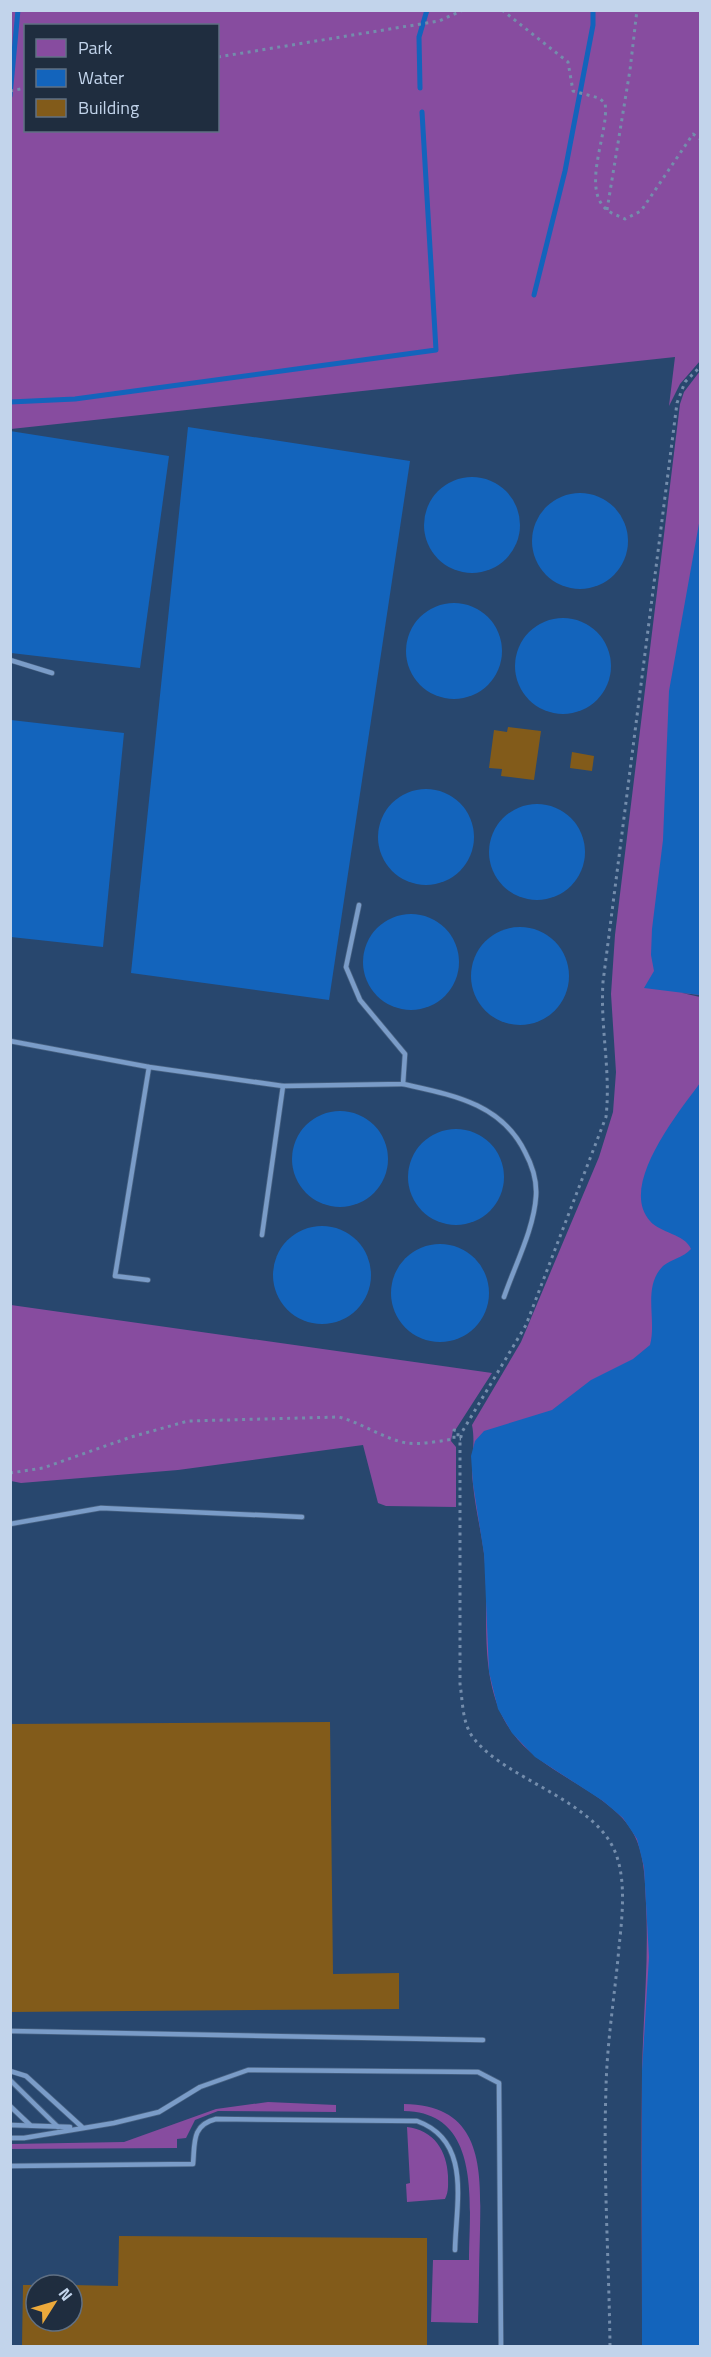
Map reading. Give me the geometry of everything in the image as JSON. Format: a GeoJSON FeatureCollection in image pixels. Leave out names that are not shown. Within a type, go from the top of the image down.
{"type":"FeatureCollection","features":[{"type":"Feature","properties":{"kind":"lane"},"geometry":{"type":"LineString","coordinates":[[10,660],[52,673]]}},
{"type":"Feature","properties":{"kind":"lane"},"geometry":{"type":"LineString","coordinates":[[359,905],[346,967],[360,1000],[405,1054],[403,1084]]}},
{"type":"Feature","properties":{"kind":"lane"},"geometry":{"type":"LineString","coordinates":[[10,1041],[149,1067],[283,1086],[403,1084],[460,1097],[487,1109],[517,1135],[532,1165],[536,1196],[528,1228],[504,1297]]}},
{"type":"Feature","properties":{"kind":"lane"},"geometry":{"type":"LineString","coordinates":[[148,1280],[115,1276],[149,1067]]}},
{"type":"Feature","properties":{"kind":"lane"},"geometry":{"type":"LineString","coordinates":[[262,1235],[283,1086]]}},
{"type":"Feature","properties":{"kind":"lane"},"geometry":{"type":"LineString","coordinates":[[10,1524],[101,1508],[302,1516]]}},
{"type":"Feature","properties":{"kind":"lane"},"geometry":{"type":"LineString","coordinates":[[10,2031],[483,2040]]}},
{"type":"Feature","properties":{"kind":"lane"},"geometry":{"type":"LineString","coordinates":[[10,2138],[24,2138],[114,2123],[159,2112],[200,2087],[248,2070],[478,2072],[499,2083],[501,2346]]}},
{"type":"Feature","properties":{"kind":"lane"},"geometry":{"type":"LineString","coordinates":[[10,2071],[26,2076],[82,2127]]}},
{"type":"Feature","properties":{"kind":"lane"},"geometry":{"type":"LineString","coordinates":[[10,2080],[58,2127]]}},
{"type":"Feature","properties":{"kind":"lane"},"geometry":{"type":"LineString","coordinates":[[10,2106],[31,2126]]}},
{"type":"Feature","properties":{"kind":"lane"},"geometry":{"type":"LineString","coordinates":[[10,2166],[193,2164],[194,2135],[202,2125],[216,2119],[417,2121],[429,2126],[446,2140],[455,2158],[455,2250]]}},
{"type":"Feature","properties":{"kind":"lane"},"geometry":{"type":"LineString","coordinates":[[10,2125],[82,2127]]}},
{"type":"Feature","properties":{"kind":"path"},"geometry":{"type":"LineString","coordinates":[[219,57],[440,21],[464,10]]}},
{"type":"Feature","properties":{"kind":"path"},"geometry":{"type":"LineString","coordinates":[[502,10],[568,62],[573,91],[599,98],[605,103],[596,177],[602,202],[607,210],[625,219],[641,211],[693,134],[700,139]]}},
{"type":"Feature","properties":{"kind":"path"},"geometry":{"type":"LineString","coordinates":[[607,210],[630,70],[637,10]]}},
{"type":"Feature","properties":{"kind":"path"},"geometry":{"type":"LineString","coordinates":[[610,2346],[606,2087],[622,1920],[621,1879],[617,1857],[607,1836],[590,1820],[490,1754],[475,1740],[466,1723],[460,1684],[460,1438],[526,1325],[606,1117],[609,1090],[602,999],[638,696],[677,403],[685,382],[700,367]]}},
{"type":"Feature","properties":{"kind":"path"},"geometry":{"type":"LineString","coordinates":[[10,1473],[43,1468],[131,1437],[188,1421],[339,1417],[410,1443],[454,1439],[456,1432],[460,1438]]}},
{"type":"Feature","properties":{"kind":"green space"},"geometry":{"type":"Polygon","coordinates":[[[10,11],[700,11],[700,361],[680,384],[669,406],[675,357],[11,429],[10,11]]]}},
{"type":"Feature","properties":{"kind":"green space"},"geometry":{"type":"Polygon","coordinates":[[[700,371],[700,995],[682,993],[700,997],[700,2346],[642,2346],[642,2073],[647,1947],[643,1864],[637,1841],[628,1824],[598,1797],[526,1748],[512,1732],[500,1712],[489,1668],[486,1575],[472,1477],[472,1425],[521,1342],[599,1157],[613,1112],[616,1072],[611,994],[615,935],[680,404],[684,392],[700,371]]]}},
{"type":"Feature","properties":{"kind":"green space"},"geometry":{"type":"Polygon","coordinates":[[[11,1305],[492,1373],[456,1429],[453,1430],[451,1441],[456,1447],[456,1507],[386,1506],[378,1503],[363,1445],[178,1470],[21,1483],[11,1481],[11,1305]]]}},
{"type":"Feature","properties":{"kind":"green space"},"geometry":{"type":"Polygon","coordinates":[[[268,2102],[336,2105],[336,2112],[218,2111],[195,2120],[186,2138],[177,2139],[177,2148],[11,2149],[11,2144],[124,2142],[216,2109],[268,2102]]]}},
{"type":"Feature","properties":{"kind":"green space"},"geometry":{"type":"Polygon","coordinates":[[[404,2104],[430,2107],[450,2116],[463,2128],[472,2145],[480,2185],[478,2323],[431,2322],[433,2260],[469,2260],[469,2190],[466,2166],[459,2145],[447,2127],[429,2116],[404,2111],[404,2104]]]}},
{"type":"Feature","properties":{"kind":"green space"},"geometry":{"type":"Polygon","coordinates":[[[407,2127],[425,2132],[442,2150],[448,2176],[448,2190],[445,2199],[407,2202],[406,2184],[410,2183],[407,2127]]]}},
{"type":"Feature","properties":{"kind":"water"},"geometry":{"type":"Polygon","coordinates":[[[188,427],[410,461],[329,1000],[131,973],[188,427]]]}},
{"type":"Feature","properties":{"kind":"water"},"geometry":{"type":"Polygon","coordinates":[[[10,431],[169,456],[140,668],[11,653],[10,431]]]}},
{"type":"Feature","properties":{"kind":"water"},"geometry":{"type":"Polygon","coordinates":[[[463,477],[481,477],[499,485],[512,498],[520,516],[517,544],[499,565],[481,573],[463,573],[445,565],[432,552],[424,534],[424,516],[432,498],[445,485],[463,477]]]}},
{"type":"Feature","properties":{"kind":"water"},"geometry":{"type":"Polygon","coordinates":[[[571,493],[589,493],[607,501],[620,514],[628,532],[625,560],[607,581],[589,589],[571,589],[553,581],[540,568],[532,550],[532,532],[540,514],[553,501],[571,493]]]}},
{"type":"Feature","properties":{"kind":"water"},"geometry":{"type":"Polygon","coordinates":[[[700,518],[700,995],[644,988],[654,971],[651,955],[652,929],[663,840],[669,691],[700,518]]]}},
{"type":"Feature","properties":{"kind":"water"},"geometry":{"type":"Polygon","coordinates":[[[445,603],[463,603],[481,611],[494,624],[502,642],[499,670],[481,691],[463,699],[445,699],[427,691],[414,678],[406,660],[406,642],[414,624],[427,611],[445,603]]]}},
{"type":"Feature","properties":{"kind":"water"},"geometry":{"type":"Polygon","coordinates":[[[554,618],[572,618],[590,626],[603,639],[611,657],[608,685],[590,706],[572,714],[554,714],[536,706],[523,693],[515,675],[515,657],[523,639],[536,626],[554,618]]]}},
{"type":"Feature","properties":{"kind":"water"},"geometry":{"type":"Polygon","coordinates":[[[11,720],[124,733],[103,947],[11,937],[11,720]]]}},
{"type":"Feature","properties":{"kind":"water"},"geometry":{"type":"Polygon","coordinates":[[[417,789],[435,789],[453,797],[466,810],[474,828],[471,856],[453,877],[435,885],[417,885],[399,877],[386,864],[378,846],[378,828],[386,810],[399,797],[417,789]]]}},
{"type":"Feature","properties":{"kind":"water"},"geometry":{"type":"Polygon","coordinates":[[[528,804],[546,804],[564,812],[577,825],[585,843],[582,871],[564,892],[546,900],[528,900],[510,892],[497,879],[489,861],[489,843],[497,825],[510,812],[528,804]]]}},
{"type":"Feature","properties":{"kind":"water"},"geometry":{"type":"Polygon","coordinates":[[[402,914],[420,914],[438,922],[451,935],[459,953],[456,981],[438,1002],[420,1010],[402,1010],[384,1002],[371,989],[363,971],[363,953],[371,935],[384,922],[402,914]]]}},
{"type":"Feature","properties":{"kind":"water"},"geometry":{"type":"Polygon","coordinates":[[[520,927],[539,931],[554,942],[565,957],[569,976],[565,995],[554,1010],[539,1021],[520,1025],[501,1021],[486,1010],[475,995],[471,976],[475,957],[486,942],[501,931],[520,927]]]}},
{"type":"Feature","properties":{"kind":"water"},"geometry":{"type":"Polygon","coordinates":[[[700,1083],[700,2346],[642,2346],[642,2071],[649,1957],[644,1867],[637,1839],[623,1818],[603,1801],[535,1757],[512,1733],[498,1709],[489,1672],[484,1554],[471,1456],[475,1441],[484,1431],[552,1410],[591,1380],[633,1359],[650,1345],[652,1294],[657,1274],[663,1266],[691,1249],[683,1240],[650,1221],[642,1206],[641,1189],[655,1150],[700,1083]]]}},
{"type":"Feature","properties":{"kind":"water"},"geometry":{"type":"Polygon","coordinates":[[[331,1111],[349,1111],[367,1119],[380,1132],[388,1150],[385,1178],[367,1199],[349,1207],[331,1207],[313,1199],[300,1186],[292,1168],[292,1150],[300,1132],[313,1119],[331,1111]]]}},
{"type":"Feature","properties":{"kind":"water"},"geometry":{"type":"Polygon","coordinates":[[[447,1129],[465,1129],[483,1137],[496,1150],[504,1168],[501,1196],[483,1217],[465,1225],[447,1225],[429,1217],[416,1204],[408,1186],[408,1168],[416,1150],[429,1137],[447,1129]]]}},
{"type":"Feature","properties":{"kind":"water"},"geometry":{"type":"Polygon","coordinates":[[[322,1226],[341,1230],[356,1241],[367,1256],[371,1275],[367,1294],[356,1309],[341,1320],[322,1324],[303,1320],[288,1309],[277,1294],[273,1275],[277,1256],[288,1241],[303,1230],[322,1226]]]}},
{"type":"Feature","properties":{"kind":"water"},"geometry":{"type":"Polygon","coordinates":[[[440,1244],[459,1248],[474,1259],[485,1274],[489,1293],[485,1312],[474,1327],[459,1338],[440,1342],[421,1338],[406,1327],[395,1312],[391,1293],[395,1274],[406,1259],[421,1248],[440,1244]]]}},
{"type":"Feature","properties":{"kind":"building"},"geometry":{"type":"Polygon","coordinates":[[[508,727],[541,731],[534,780],[501,776],[502,769],[489,768],[494,730],[507,732],[508,727]]]}},
{"type":"Feature","properties":{"kind":"building"},"geometry":{"type":"Polygon","coordinates":[[[572,752],[594,756],[592,771],[570,768],[572,752]]]}},
{"type":"Feature","properties":{"kind":"building"},"geometry":{"type":"Polygon","coordinates":[[[330,1722],[333,1974],[399,1973],[399,2009],[10,2012],[10,1724],[330,1722]]]}},
{"type":"Feature","properties":{"kind":"building"},"geometry":{"type":"Polygon","coordinates":[[[119,2236],[427,2238],[427,2346],[22,2346],[23,2285],[24,2333],[84,2333],[84,2285],[118,2286],[119,2236]]]}},
{"type":"Feature","properties":{"kind":"waterway"},"geometry":{"type":"LineString","coordinates":[[10,96],[18,10]]}},
{"type":"Feature","properties":{"kind":"waterway"},"geometry":{"type":"LineString","coordinates":[[420,88],[419,37],[427,10]]}},
{"type":"Feature","properties":{"kind":"waterway"},"geometry":{"type":"LineString","coordinates":[[534,295],[565,171],[593,25],[593,10]]}},
{"type":"Feature","properties":{"kind":"waterway"},"geometry":{"type":"LineString","coordinates":[[10,402],[75,399],[436,350],[422,112]]}}]}
